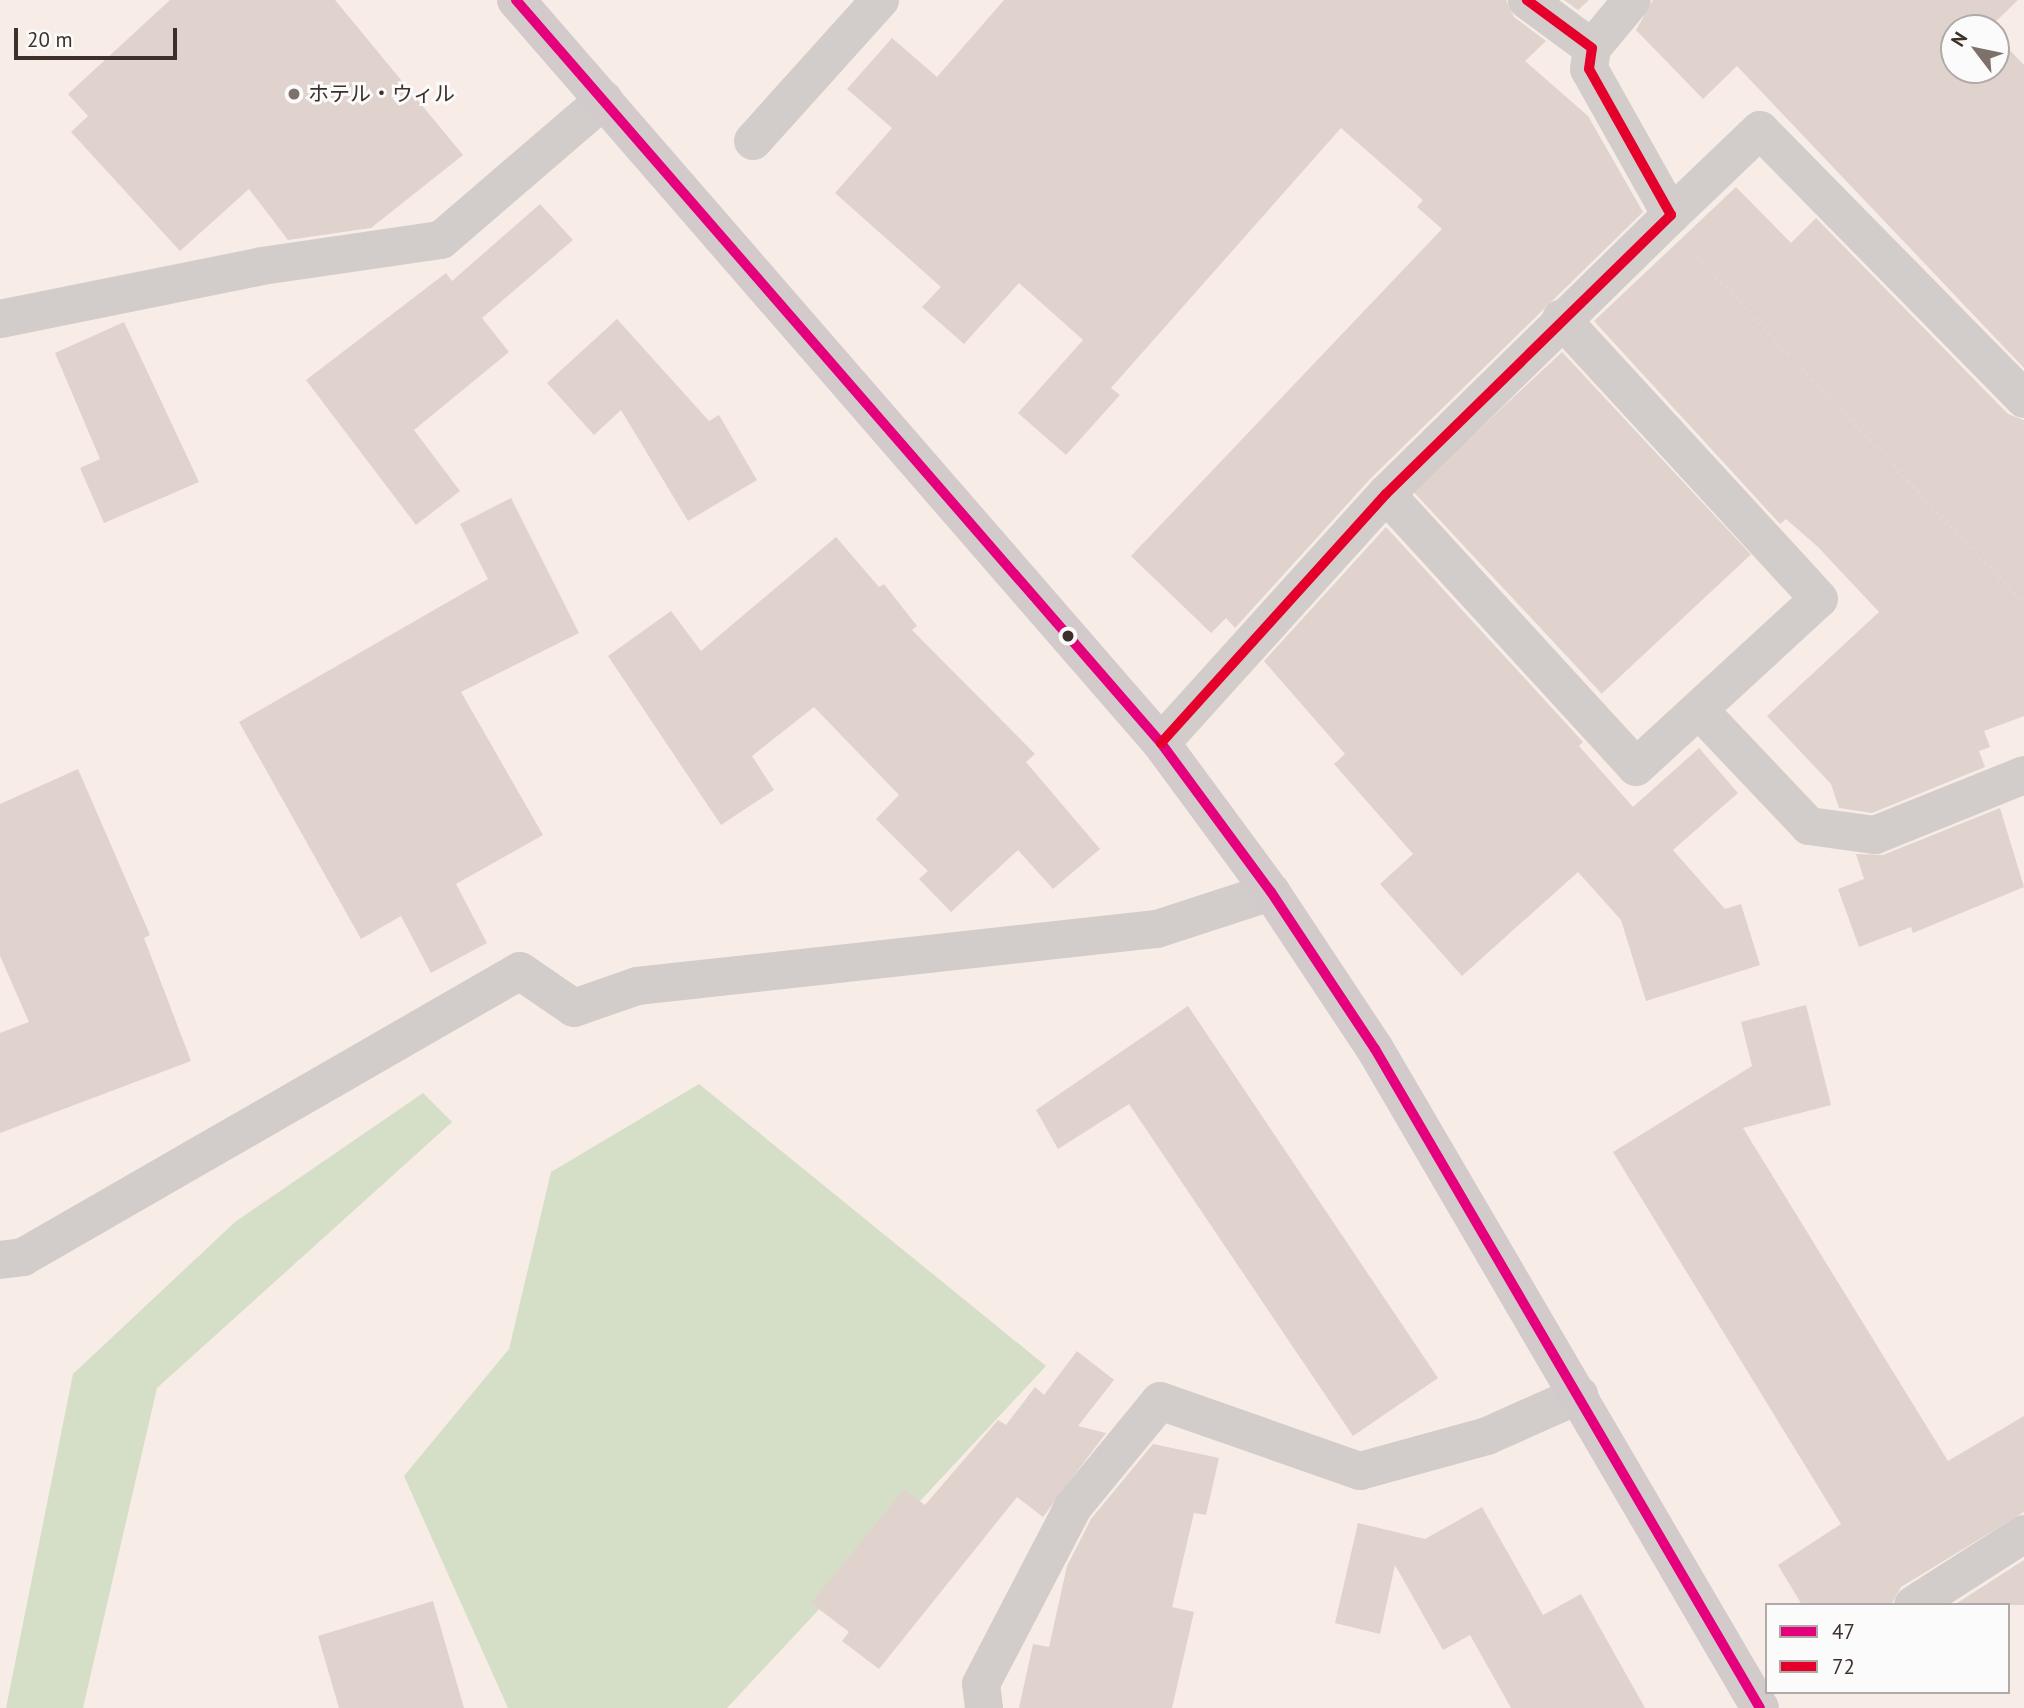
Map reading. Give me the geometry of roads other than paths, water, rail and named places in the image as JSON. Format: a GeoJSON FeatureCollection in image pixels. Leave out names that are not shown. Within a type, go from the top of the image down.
{"type":"FeatureCollection","features":[{"type":"Feature","properties":{"kind":"main road"},"geometry":{"type":"LineString","coordinates":[[516,0],[1161,743],[1271,892],[1375,1049],[1764,1701]]}},
{"type":"Feature","properties":{"kind":"street"},"geometry":{"type":"LineString","coordinates":[[753,141],[880,0]]}},
{"type":"Feature","properties":{"kind":"street"},"geometry":{"type":"LineString","coordinates":[[1527,0],[1591,48]]}},
{"type":"Feature","properties":{"kind":"street"},"geometry":{"type":"LineString","coordinates":[[1632,0],[1591,48],[1589,69],[1671,215]]}},
{"type":"Feature","properties":{"kind":"street"},"geometry":{"type":"LineString","coordinates":[[0,319],[262,266],[441,240],[604,100]]}},
{"type":"Feature","properties":{"kind":"street"},"geometry":{"type":"LineString","coordinates":[[1161,743],[1386,494],[1561,318],[1760,130],[2024,399]]}},
{"type":"Feature","properties":{"kind":"street"},"geometry":{"type":"LineString","coordinates":[[1386,494],[1636,767],[1819,599],[1561,318]]}},
{"type":"Feature","properties":{"kind":"street"},"geometry":{"type":"LineString","coordinates":[[1699,710],[1809,826],[1875,835],[2024,775]]}},
{"type":"Feature","properties":{"kind":"street"},"geometry":{"type":"LineString","coordinates":[[0,1261],[23,1257],[520,971],[574,1008],[637,986],[1157,929],[1271,892]]}},
{"type":"Feature","properties":{"kind":"street"},"geometry":{"type":"LineString","coordinates":[[984,1708],[981,1684],[1073,1507],[1160,1401],[1360,1471],[1487,1436],[1579,1395]]}},
{"type":"Feature","properties":{"kind":"street"},"geometry":{"type":"LineString","coordinates":[[1916,1603],[2024,1534]]}},
{"type":"Feature","properties":{"kind":"place","name":"ホテル・ウィル"},"geometry":{"type":"Point","coordinates":[294,94]}}]}
